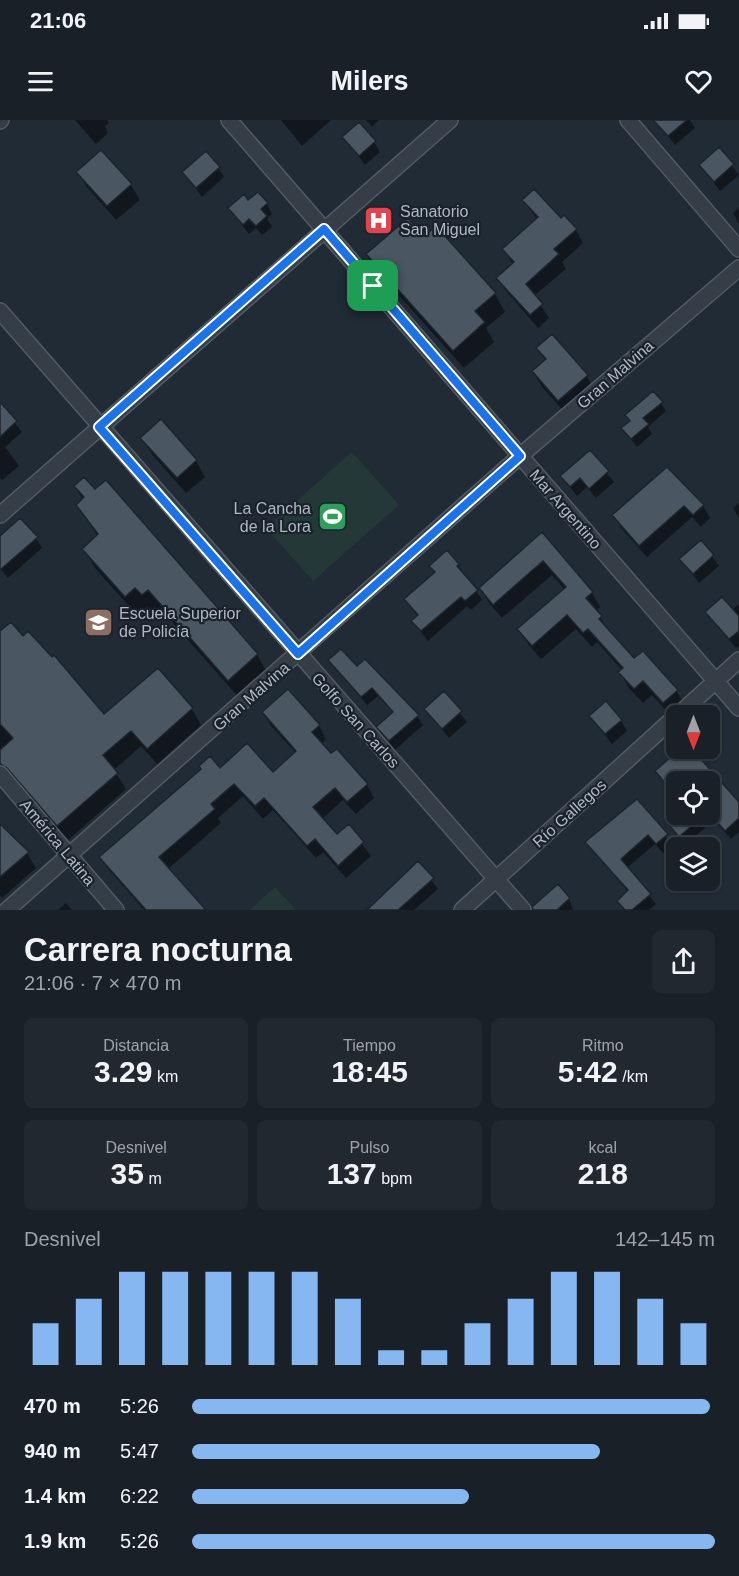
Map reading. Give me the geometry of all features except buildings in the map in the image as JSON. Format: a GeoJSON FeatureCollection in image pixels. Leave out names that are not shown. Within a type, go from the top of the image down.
{"type":"FeatureCollection","features":[{"type":"Feature","properties":{"kind":"street","name":"Mar Argentino"},"geometry":{"type":"LineString","coordinates":[[229,120],[739,708]]}},
{"type":"Feature","properties":{"kind":"street"},"geometry":{"type":"LineString","coordinates":[[0,515],[450,120]]}},
{"type":"Feature","properties":{"kind":"street"},"geometry":{"type":"LineString","coordinates":[[628,120],[739,249]]}},
{"type":"Feature","properties":{"kind":"street","name":"Gran Malvina"},"geometry":{"type":"LineString","coordinates":[[7,910],[520,456],[739,268]]}},
{"type":"Feature","properties":{"kind":"street","name":"Golfo San Carlos"},"geometry":{"type":"LineString","coordinates":[[0,311],[523,910]]}},
{"type":"Feature","properties":{"kind":"street","name":"Río Gallegos"},"geometry":{"type":"LineString","coordinates":[[689,705],[739,660]]}},
{"type":"Feature","properties":{"kind":"street","name":"Río Gallegos"},"geometry":{"type":"LineString","coordinates":[[462,910],[666,726]]}},
{"type":"Feature","properties":{"kind":"street","name":"América Latina"},"geometry":{"type":"LineString","coordinates":[[0,774],[116,910]]}},
{"type":"Feature","properties":{"kind":"green space","name":"La Cancha de la Lora"},"geometry":{"type":"Polygon","coordinates":[[[352,452],[399,505],[313,581],[266,528],[352,452]]]}},
{"type":"Feature","properties":{"kind":"green space"},"geometry":{"type":"Polygon","coordinates":[[[275,887],[296,910],[250,910],[275,887]]]}},
{"type":"Feature","properties":{"kind":"place","name":"Sanatorio San Miguel"},"geometry":{"type":"Point","coordinates":[379,220]}},
{"type":"Feature","properties":{"kind":"place","name":"La Cancha de la Lora"},"geometry":{"type":"Point","coordinates":[332,517]}},
{"type":"Feature","properties":{"kind":"place","name":"Escuela Superior de Policía"},"geometry":{"type":"Point","coordinates":[98,622]}},
{"type":"Feature","properties":{"kind":"route"},"geometry":{"type":"LineString","coordinates":[[324,229],[373,286],[520,456],[298,654],[99,427],[324,229]]}}]}
